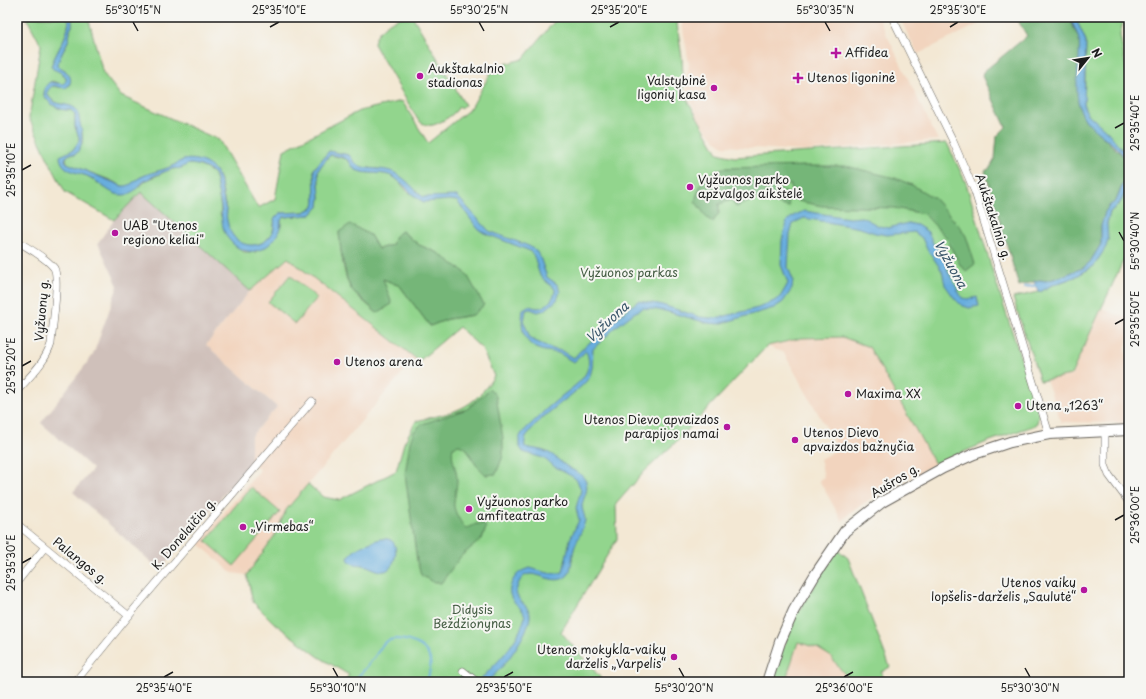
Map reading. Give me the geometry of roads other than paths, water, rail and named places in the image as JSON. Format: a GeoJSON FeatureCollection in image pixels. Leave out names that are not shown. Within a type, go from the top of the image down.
{"type":"FeatureCollection","features":[{"type":"Feature","properties":{"kind":"street","name":"Aukštakalnio g."},"geometry":{"type":"LineString","coordinates":[[892,17],[952,139],[975,192],[1049,434]]}},
{"type":"Feature","properties":{"kind":"street","name":"Vyžuonų g."},"geometry":{"type":"LineString","coordinates":[[17,241],[46,261],[54,268],[57,276],[51,344],[41,363],[17,390]]}},
{"type":"Feature","properties":{"kind":"street","name":"K. Donelaičio g."},"geometry":{"type":"LineString","coordinates":[[75,682],[129,616],[312,401]]}},
{"type":"Feature","properties":{"kind":"street","name":"Aušros g."},"geometry":{"type":"LineString","coordinates":[[767,682],[780,642],[794,610],[815,575],[845,531],[882,502],[943,468],[974,454],[1010,442],[1049,434],[1129,430]]}},
{"type":"Feature","properties":{"kind":"street"},"geometry":{"type":"LineString","coordinates":[[1104,431],[1105,465],[1109,475],[1129,502]]}},
{"type":"Feature","properties":{"kind":"street","name":"Palangos g."},"geometry":{"type":"LineString","coordinates":[[17,524],[129,616]]}},
{"type":"Feature","properties":{"kind":"street"},"geometry":{"type":"LineString","coordinates":[[17,582],[45,547]]}},
{"type":"Feature","properties":{"kind":"street"},"geometry":{"type":"LineString","coordinates":[[463,671],[476,681]]}},
{"type":"Feature","properties":{"kind":"water"},"geometry":{"type":"Polygon","coordinates":[[[65,17],[72,17],[72,26],[69,39],[57,64],[67,72],[71,81],[66,88],[53,86],[47,93],[54,101],[72,106],[78,112],[82,134],[81,144],[76,154],[70,154],[66,157],[65,160],[67,163],[125,186],[130,185],[144,175],[167,168],[182,161],[189,159],[204,162],[216,172],[218,176],[227,212],[227,221],[232,234],[239,241],[247,245],[256,245],[270,237],[274,229],[274,219],[280,213],[304,212],[314,207],[314,169],[329,151],[349,155],[359,166],[395,173],[407,181],[423,197],[457,196],[489,231],[529,246],[536,251],[540,257],[547,277],[558,285],[560,292],[557,300],[545,310],[538,312],[530,309],[526,310],[524,322],[530,338],[553,349],[562,351],[573,358],[638,301],[659,304],[700,317],[717,318],[758,308],[774,301],[780,297],[788,283],[781,265],[782,240],[787,221],[793,216],[804,211],[849,218],[862,217],[879,226],[888,228],[908,223],[917,225],[928,232],[933,243],[947,263],[948,271],[962,298],[970,299],[977,297],[979,306],[969,308],[961,305],[955,299],[945,285],[942,271],[926,247],[922,238],[914,232],[887,235],[860,228],[804,218],[793,224],[790,235],[788,267],[793,280],[792,289],[783,302],[774,308],[719,324],[708,323],[665,311],[643,308],[634,313],[616,327],[593,349],[590,376],[582,386],[539,421],[525,439],[525,447],[551,454],[585,479],[587,488],[582,510],[585,522],[574,549],[568,575],[562,579],[555,580],[533,574],[527,575],[521,579],[516,592],[517,596],[530,612],[529,623],[513,653],[498,672],[484,682],[478,682],[511,646],[524,620],[523,611],[512,599],[510,594],[510,588],[516,575],[530,568],[542,572],[563,572],[570,539],[579,520],[576,508],[581,490],[577,480],[543,458],[523,452],[519,444],[520,437],[524,431],[547,408],[581,380],[588,367],[586,351],[574,362],[558,353],[536,348],[527,341],[522,326],[523,309],[528,306],[541,308],[552,299],[555,289],[540,275],[534,257],[530,251],[484,233],[478,229],[457,201],[449,200],[424,202],[416,197],[395,178],[386,174],[361,172],[353,168],[348,160],[339,156],[330,155],[318,171],[320,197],[319,207],[310,215],[284,217],[281,220],[280,229],[276,237],[264,248],[256,251],[240,249],[228,239],[222,222],[221,207],[215,175],[211,171],[201,166],[189,164],[181,168],[166,171],[146,180],[133,192],[127,195],[119,195],[109,191],[92,178],[66,168],[61,161],[60,156],[73,150],[79,141],[75,127],[75,114],[71,110],[63,110],[56,107],[44,96],[45,88],[48,83],[63,84],[66,79],[64,75],[53,69],[51,66],[67,32],[69,20],[65,17]]]}},
{"type":"Feature","properties":{"kind":"water"},"geometry":{"type":"Polygon","coordinates":[[[1069,17],[1075,17],[1086,41],[1084,107],[1088,114],[1108,132],[1129,158],[1129,169],[1123,154],[1088,123],[1080,109],[1077,95],[1079,42],[1076,31],[1069,17]]]}},
{"type":"Feature","properties":{"kind":"water"},"geometry":{"type":"Polygon","coordinates":[[[1129,169],[1129,186],[1120,203],[1110,212],[1107,223],[1108,240],[1106,247],[1094,266],[1075,277],[1038,292],[1034,281],[1046,281],[1057,278],[1083,268],[1090,262],[1101,244],[1101,226],[1105,212],[1109,206],[1116,201],[1129,169]]]}},
{"type":"Feature","properties":{"kind":"water"},"geometry":{"type":"Polygon","coordinates":[[[380,539],[391,540],[396,548],[395,558],[388,569],[385,571],[379,571],[350,562],[348,558],[354,551],[380,539]]]}},
{"type":"Feature","properties":{"kind":"waterway","name":"Vyžuona"},"geometry":{"type":"LineString","coordinates":[[1025,287],[1038,285]]}},
{"type":"Feature","properties":{"kind":"waterway","name":"Vyžuona"},"geometry":{"type":"LineString","coordinates":[[353,682],[371,662],[381,646],[389,640],[395,639],[401,639],[414,643],[420,646],[428,654],[430,668],[427,682]]}},
{"type":"Feature","properties":{"kind":"place","name":"Affidea"},"geometry":{"type":"Point","coordinates":[836,53]}},
{"type":"Feature","properties":{"kind":"place","name":"Aukštakalnio stadionas"},"geometry":{"type":"Point","coordinates":[420,76]}},
{"type":"Feature","properties":{"kind":"place","name":"Utenos ligoninė"},"geometry":{"type":"Point","coordinates":[798,78]}},
{"type":"Feature","properties":{"kind":"place","name":"Valstybinė ligonių kasa"},"geometry":{"type":"Point","coordinates":[714,88]}},
{"type":"Feature","properties":{"kind":"place","name":"Vyžuonos parko apžvalgos aikštelė"},"geometry":{"type":"Point","coordinates":[690,187]}},
{"type":"Feature","properties":{"kind":"place","name":"UAB \"Utenos regiono keliai\""},"geometry":{"type":"Point","coordinates":[115,233]}},
{"type":"Feature","properties":{"kind":"place","name":"Utenos arena"},"geometry":{"type":"Point","coordinates":[337,362]}},
{"type":"Feature","properties":{"kind":"place","name":"Maxima XX"},"geometry":{"type":"Point","coordinates":[848,394]}},
{"type":"Feature","properties":{"kind":"place","name":"Utena „1263“"},"geometry":{"type":"Point","coordinates":[1018,406]}},
{"type":"Feature","properties":{"kind":"place","name":"Utenos Dievo apvaizdos parapijos namai"},"geometry":{"type":"Point","coordinates":[727,427]}},
{"type":"Feature","properties":{"kind":"place","name":"Utenos Dievo apvaizdos bažnyčia"},"geometry":{"type":"Point","coordinates":[795,440]}},
{"type":"Feature","properties":{"kind":"place","name":"Vyžuonos parko amfiteatras"},"geometry":{"type":"Point","coordinates":[469,509]}},
{"type":"Feature","properties":{"kind":"place","name":"„Virmebas“"},"geometry":{"type":"Point","coordinates":[243,527]}},
{"type":"Feature","properties":{"kind":"place","name":"Utenos vaikų lopšelis-darželis „Saulutė“"},"geometry":{"type":"Point","coordinates":[1084,590]}},
{"type":"Feature","properties":{"kind":"place","name":"Utenos mokykla-vaikų darželis „Varpelis“"},"geometry":{"type":"Point","coordinates":[674,657]}},
{"type":"Feature","properties":{"kind":"park label","name":"Vyžuonos parkas"},"geometry":{"type":"Point","coordinates":[629,273]}},
{"type":"Feature","properties":{"kind":"park label","name":"Didysis Beždžionynas"},"geometry":{"type":"Point","coordinates":[472,617]}}]}
